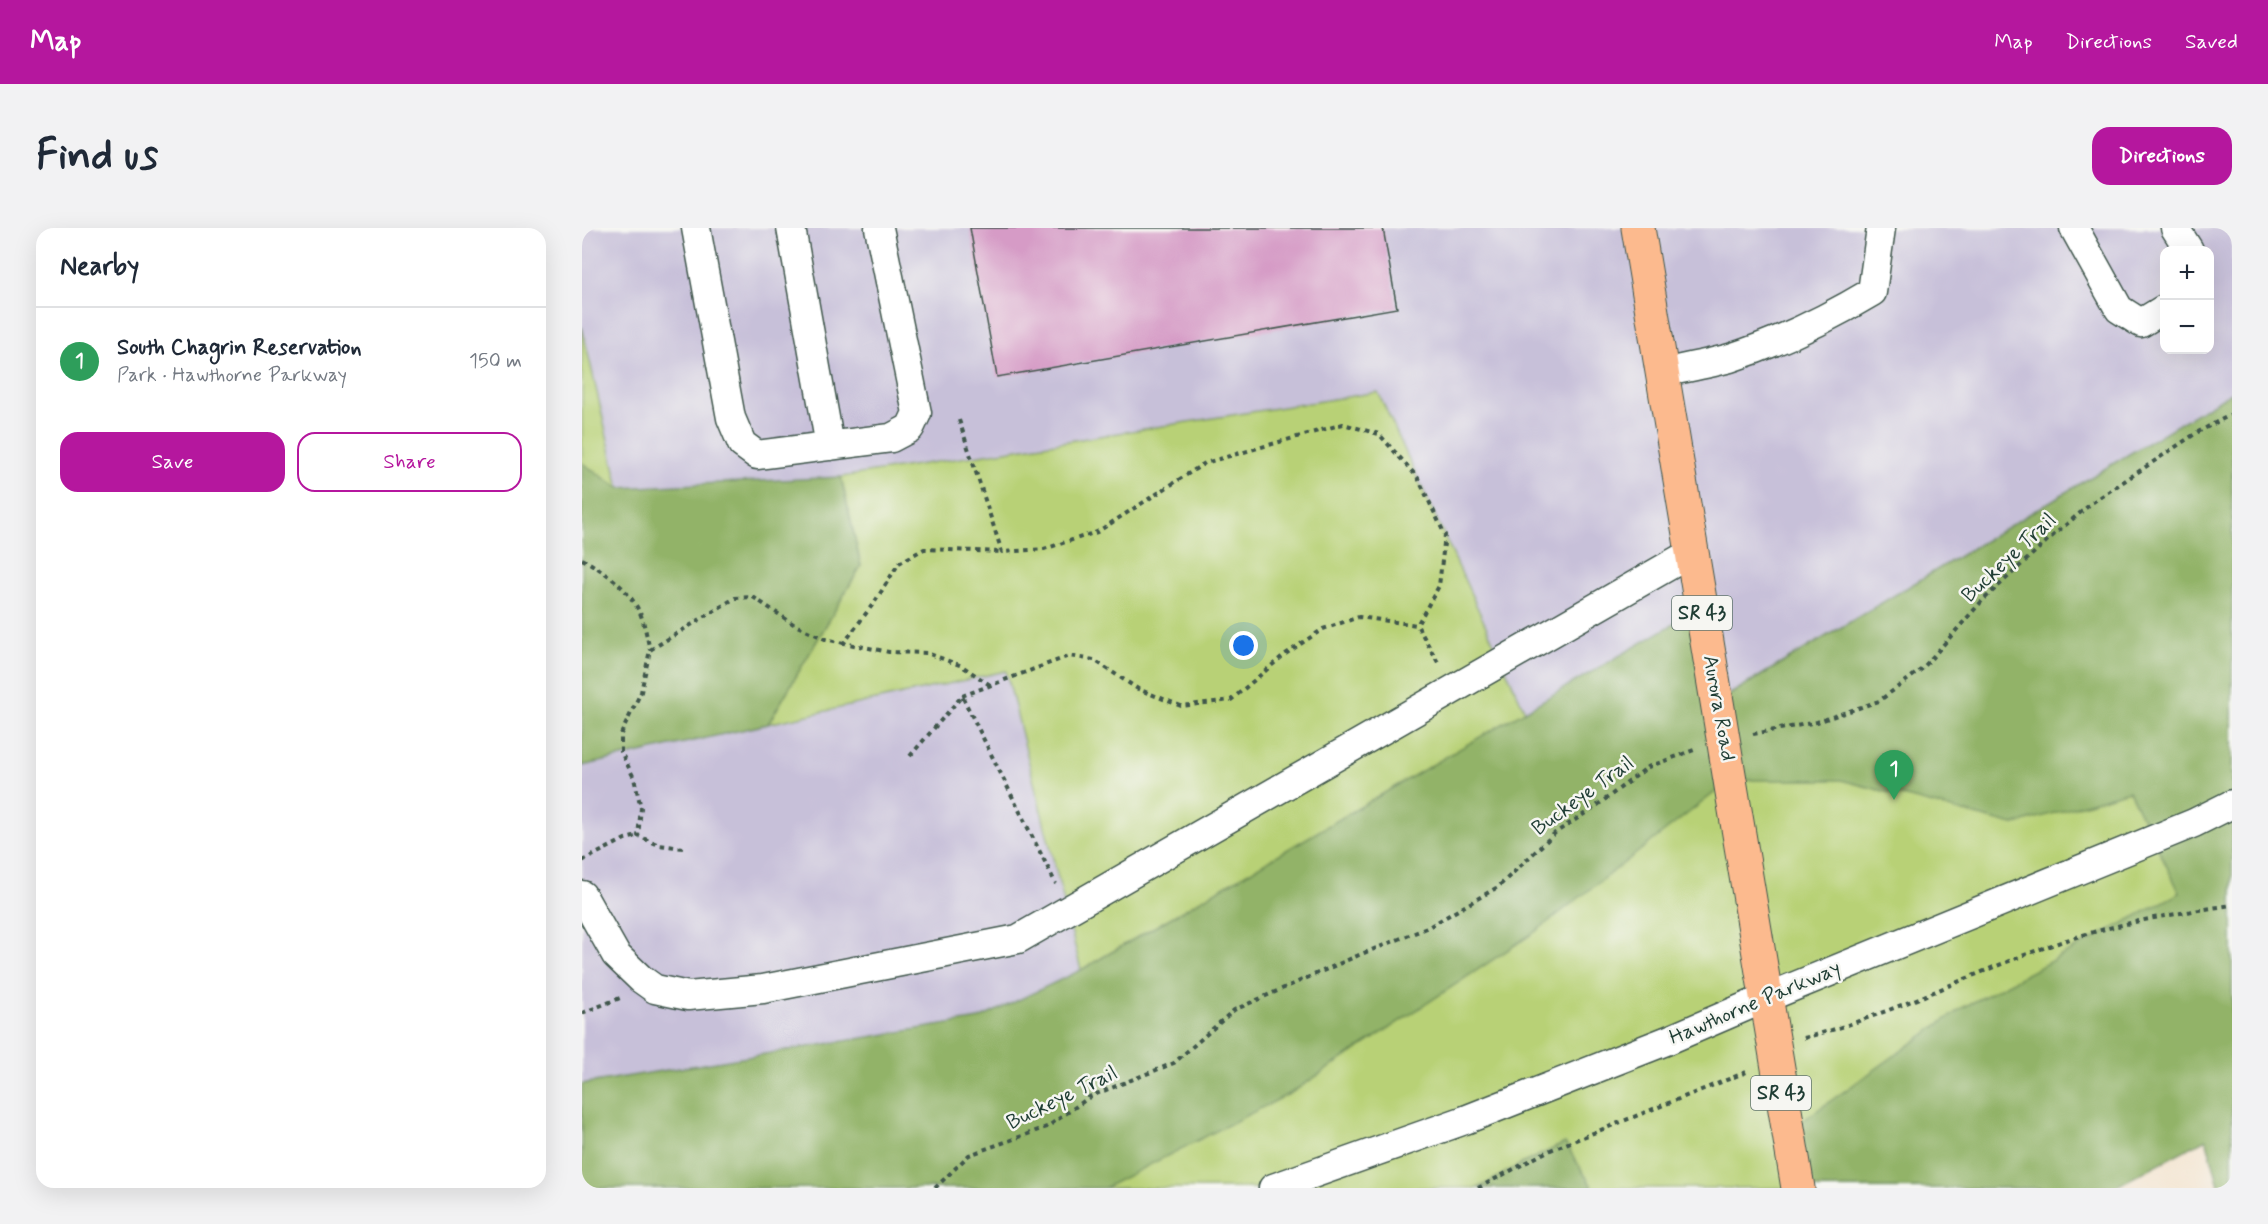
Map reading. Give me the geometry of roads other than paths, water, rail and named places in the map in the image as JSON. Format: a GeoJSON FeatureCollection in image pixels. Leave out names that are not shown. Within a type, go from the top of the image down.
{"type":"FeatureCollection","features":[{"type":"Feature","properties":{"kind":"main road","name":"Aurora Road"},"geometry":{"type":"LineString","coordinates":[[1638,228],[1798,1188]]}},
{"type":"Feature","properties":{"kind":"street"},"geometry":{"type":"LineString","coordinates":[[696,228],[731,418],[742,444],[758,455],[891,438],[910,428],[917,413],[879,228]]}},
{"type":"Feature","properties":{"kind":"street"},"geometry":{"type":"LineString","coordinates":[[791,228],[830,446]]}},
{"type":"Feature","properties":{"kind":"street"},"geometry":{"type":"LineString","coordinates":[[1662,373],[1728,358],[1778,341],[1838,313],[1872,292],[1881,228]]}},
{"type":"Feature","properties":{"kind":"street"},"geometry":{"type":"LineString","coordinates":[[2074,228],[2119,309],[2141,323],[2160,311]]}},
{"type":"Feature","properties":{"kind":"street"},"geometry":{"type":"LineString","coordinates":[[2175,228],[2186,246]]}},
{"type":"Feature","properties":{"kind":"street"},"geometry":{"type":"LineString","coordinates":[[582,895],[616,955],[656,989],[688,996],[763,989],[1018,939],[1691,553]]}},
{"type":"Feature","properties":{"kind":"street","name":"Hawthorne Parkway"},"geometry":{"type":"LineString","coordinates":[[1273,1188],[1466,1120],[1655,1045],[2194,823],[2232,804]]}},
{"type":"Feature","properties":{"kind":"place","name":"South Chagrin Reservation"},"geometry":{"type":"Point","coordinates":[1894,800]}}]}
